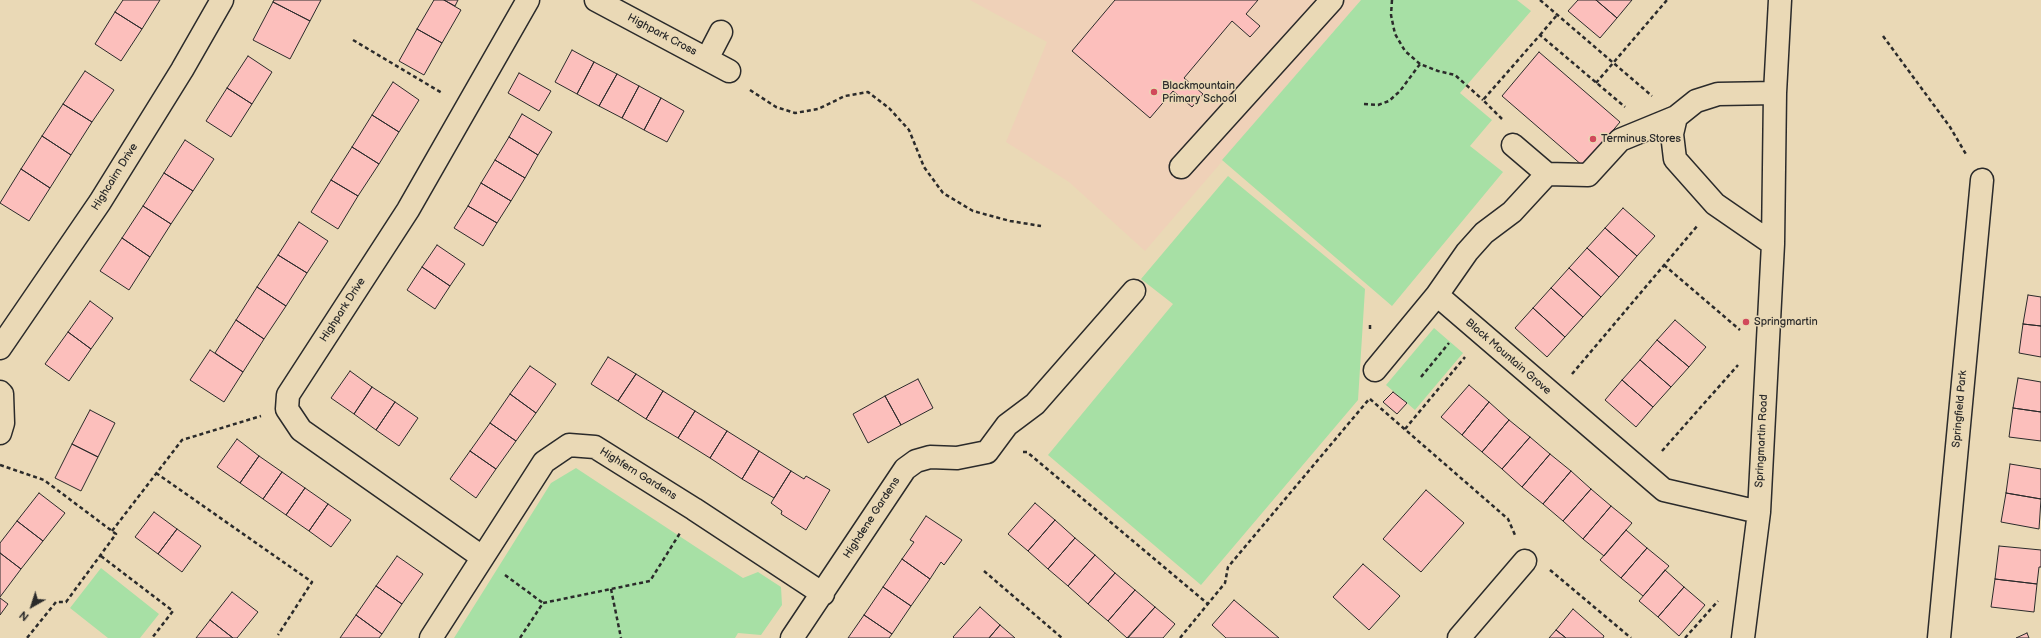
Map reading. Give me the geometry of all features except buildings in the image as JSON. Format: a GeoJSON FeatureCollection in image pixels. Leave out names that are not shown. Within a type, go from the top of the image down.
{"type":"FeatureCollection","features":[{"type":"Feature","properties":{"kind":"street","name":"Highcairn Drive"},"geometry":{"type":"LineString","coordinates":[[0,348],[100,202],[182,70],[222,0]]}},
{"type":"Feature","properties":{"kind":"street","name":"Highpark Drive"},"geometry":{"type":"LineString","coordinates":[[287,409],[288,395],[408,210],[528,0]]}},
{"type":"Feature","properties":{"kind":"street","name":"Highpark Cross"},"geometry":{"type":"LineString","coordinates":[[596,0],[729,71]]}},
{"type":"Feature","properties":{"kind":"street"},"geometry":{"type":"LineString","coordinates":[[1181,167],[1332,0]]}},
{"type":"Feature","properties":{"kind":"street","name":"Springmartin Road"},"geometry":{"type":"LineString","coordinates":[[1743,638],[1759,512],[1772,244],[1775,93],[1780,0]]}},
{"type":"Feature","properties":{"kind":"street","name":"Highpark Cross"},"geometry":{"type":"LineString","coordinates":[[707,59],[721,32]]}},
{"type":"Feature","properties":{"kind":"street"},"geometry":{"type":"LineString","coordinates":[[1514,145],[1547,174],[1588,175],[1620,140],[1676,117],[1696,101],[1718,94],[1775,93]]}},
{"type":"Feature","properties":{"kind":"street"},"geometry":{"type":"LineString","coordinates":[[1676,117],[1672,134],[1676,159],[1715,204],[1772,244]]}},
{"type":"Feature","properties":{"kind":"street"},"geometry":{"type":"LineString","coordinates":[[1375,370],[1437,295],[1467,252],[1484,233],[1512,212],[1547,174]]}},
{"type":"Feature","properties":{"kind":"street","name":"Springfield Park"},"geometry":{"type":"LineString","coordinates":[[1938,638],[1982,180]]}},
{"type":"Feature","properties":{"kind":"street"},"geometry":{"type":"LineString","coordinates":[[987,452],[1007,425],[1035,404],[1134,291]]}},
{"type":"Feature","properties":{"kind":"street","name":"Black Mountain Grove"},"geometry":{"type":"LineString","coordinates":[[1437,295],[1664,490],[1759,512]]}},
{"type":"Feature","properties":{"kind":"street"},"geometry":{"type":"LineString","coordinates":[[0,392],[2,394],[3,423],[0,433]]}},
{"type":"Feature","properties":{"kind":"street"},"geometry":{"type":"LineString","coordinates":[[287,409],[301,430],[482,557]]}},
{"type":"Feature","properties":{"kind":"street","name":"Highfern Gardens"},"geometry":{"type":"LineString","coordinates":[[431,638],[544,462],[569,445],[595,446],[823,594]]}},
{"type":"Feature","properties":{"kind":"street","name":"Highdene Gardens"},"geometry":{"type":"LineString","coordinates":[[792,638],[823,594],[905,469],[916,461],[930,457],[957,458],[987,452]]}},
{"type":"Feature","properties":{"kind":"street"},"geometry":{"type":"LineString","coordinates":[[1459,638],[1525,561]]}},
{"type":"Feature","properties":{"kind":"path"},"geometry":{"type":"LineString","coordinates":[[1392,0],[1391,15],[1395,34],[1405,51],[1420,64],[1438,71],[1455,75],[1505,122],[1514,145]]}},
{"type":"Feature","properties":{"kind":"path"},"geometry":{"type":"LineString","coordinates":[[1540,0],[1676,117]]}},
{"type":"Feature","properties":{"kind":"path"},"geometry":{"type":"LineString","coordinates":[[1596,83],[1668,0]]}},
{"type":"Feature","properties":{"kind":"path"},"geometry":{"type":"LineString","coordinates":[[1483,100],[1558,15]]}},
{"type":"Feature","properties":{"kind":"path"},"geometry":{"type":"LineString","coordinates":[[1540,35],[1624,106],[1631,108]]}},
{"type":"Feature","properties":{"kind":"path"},"geometry":{"type":"LineString","coordinates":[[1883,36],[1950,127],[1982,180]]}},
{"type":"Feature","properties":{"kind":"path"},"geometry":{"type":"LineString","coordinates":[[353,40],[466,107]]}},
{"type":"Feature","properties":{"kind":"path"},"geometry":{"type":"LineString","coordinates":[[1364,104],[1378,105],[1389,101],[1400,91],[1420,64]]}},
{"type":"Feature","properties":{"kind":"path"},"geometry":{"type":"LineString","coordinates":[[729,71],[745,87],[776,107],[795,113],[818,109],[845,96],[868,92],[888,108],[909,130],[924,167],[943,193],[973,211],[1010,221],[1041,226]]}},
{"type":"Feature","properties":{"kind":"path"},"geometry":{"type":"LineString","coordinates":[[1553,396],[1715,204]]}},
{"type":"Feature","properties":{"kind":"path"},"geometry":{"type":"LineString","coordinates":[[1643,473],[1741,362],[1767,350],[1731,323],[1664,265]]}},
{"type":"Feature","properties":{"kind":"path"},"geometry":{"type":"LineString","coordinates":[[1421,377],[1466,321]]}},
{"type":"Feature","properties":{"kind":"path"},"geometry":{"type":"LineString","coordinates":[[1405,429],[1483,335]]}},
{"type":"Feature","properties":{"kind":"path"},"geometry":{"type":"LineString","coordinates":[[1180,638],[1225,583],[1228,568],[1370,398],[1508,519],[1525,561],[1553,571],[1631,638]]}},
{"type":"Feature","properties":{"kind":"path"},"geometry":{"type":"LineString","coordinates":[[112,531],[182,440],[287,409]]}},
{"type":"Feature","properties":{"kind":"path"},"geometry":{"type":"LineString","coordinates":[[987,452],[1027,452],[1208,604]]}},
{"type":"Feature","properties":{"kind":"path"},"geometry":{"type":"LineString","coordinates":[[0,465],[44,480],[116,534],[66,602],[56,602],[28,638]]}},
{"type":"Feature","properties":{"kind":"path"},"geometry":{"type":"LineString","coordinates":[[156,473],[312,582],[278,635]]}},
{"type":"Feature","properties":{"kind":"path"},"geometry":{"type":"LineString","coordinates":[[520,638],[543,603],[650,581],[694,509]]}},
{"type":"Feature","properties":{"kind":"path"},"geometry":{"type":"LineString","coordinates":[[101,556],[173,611],[152,638]]}},
{"type":"Feature","properties":{"kind":"path"},"geometry":{"type":"LineString","coordinates":[[482,557],[543,603]]}},
{"type":"Feature","properties":{"kind":"path"},"geometry":{"type":"LineString","coordinates":[[984,571],[1062,638]]}},
{"type":"Feature","properties":{"kind":"path"},"geometry":{"type":"LineString","coordinates":[[611,589],[621,638]]}},
{"type":"Feature","properties":{"kind":"shaded area","name":"Blackmountain Primary School"},"geometry":{"type":"Polygon","coordinates":[[[970,0],[1361,0],[1145,251],[1069,182],[1006,142],[1047,42],[970,0]]]}},
{"type":"Feature","properties":{"kind":"green space"},"geometry":{"type":"Polygon","coordinates":[[[1361,0],[1517,0],[1531,11],[1460,93],[1492,120],[1470,146],[1503,172],[1392,306],[1222,160],[1361,0]]]}},
{"type":"Feature","properties":{"kind":"green space"},"geometry":{"type":"Polygon","coordinates":[[[1228,176],[1365,289],[1358,400],[1201,585],[1048,455],[1173,304],[1141,279],[1228,176]]]}},
{"type":"Feature","properties":{"kind":"green space"},"geometry":{"type":"Polygon","coordinates":[[[1434,328],[1463,353],[1415,410],[1386,385],[1434,328]]]}},
{"type":"Feature","properties":{"kind":"green space"},"geometry":{"type":"Polygon","coordinates":[[[576,468],[743,578],[758,572],[781,587],[782,605],[761,635],[738,633],[735,638],[454,638],[551,483],[576,468]]]}},
{"type":"Feature","properties":{"kind":"green space"},"geometry":{"type":"Polygon","coordinates":[[[101,568],[159,614],[140,638],[108,638],[70,608],[101,568]]]}},
{"type":"Feature","properties":{"kind":"place","name":"Blackmountain Primary School"},"geometry":{"type":"Point","coordinates":[1154,92]}},
{"type":"Feature","properties":{"kind":"place","name":"Terminus Stores"},"geometry":{"type":"Point","coordinates":[1593,139]}},
{"type":"Feature","properties":{"kind":"place","name":"Springmartin"},"geometry":{"type":"Point","coordinates":[1746,322]}}]}
